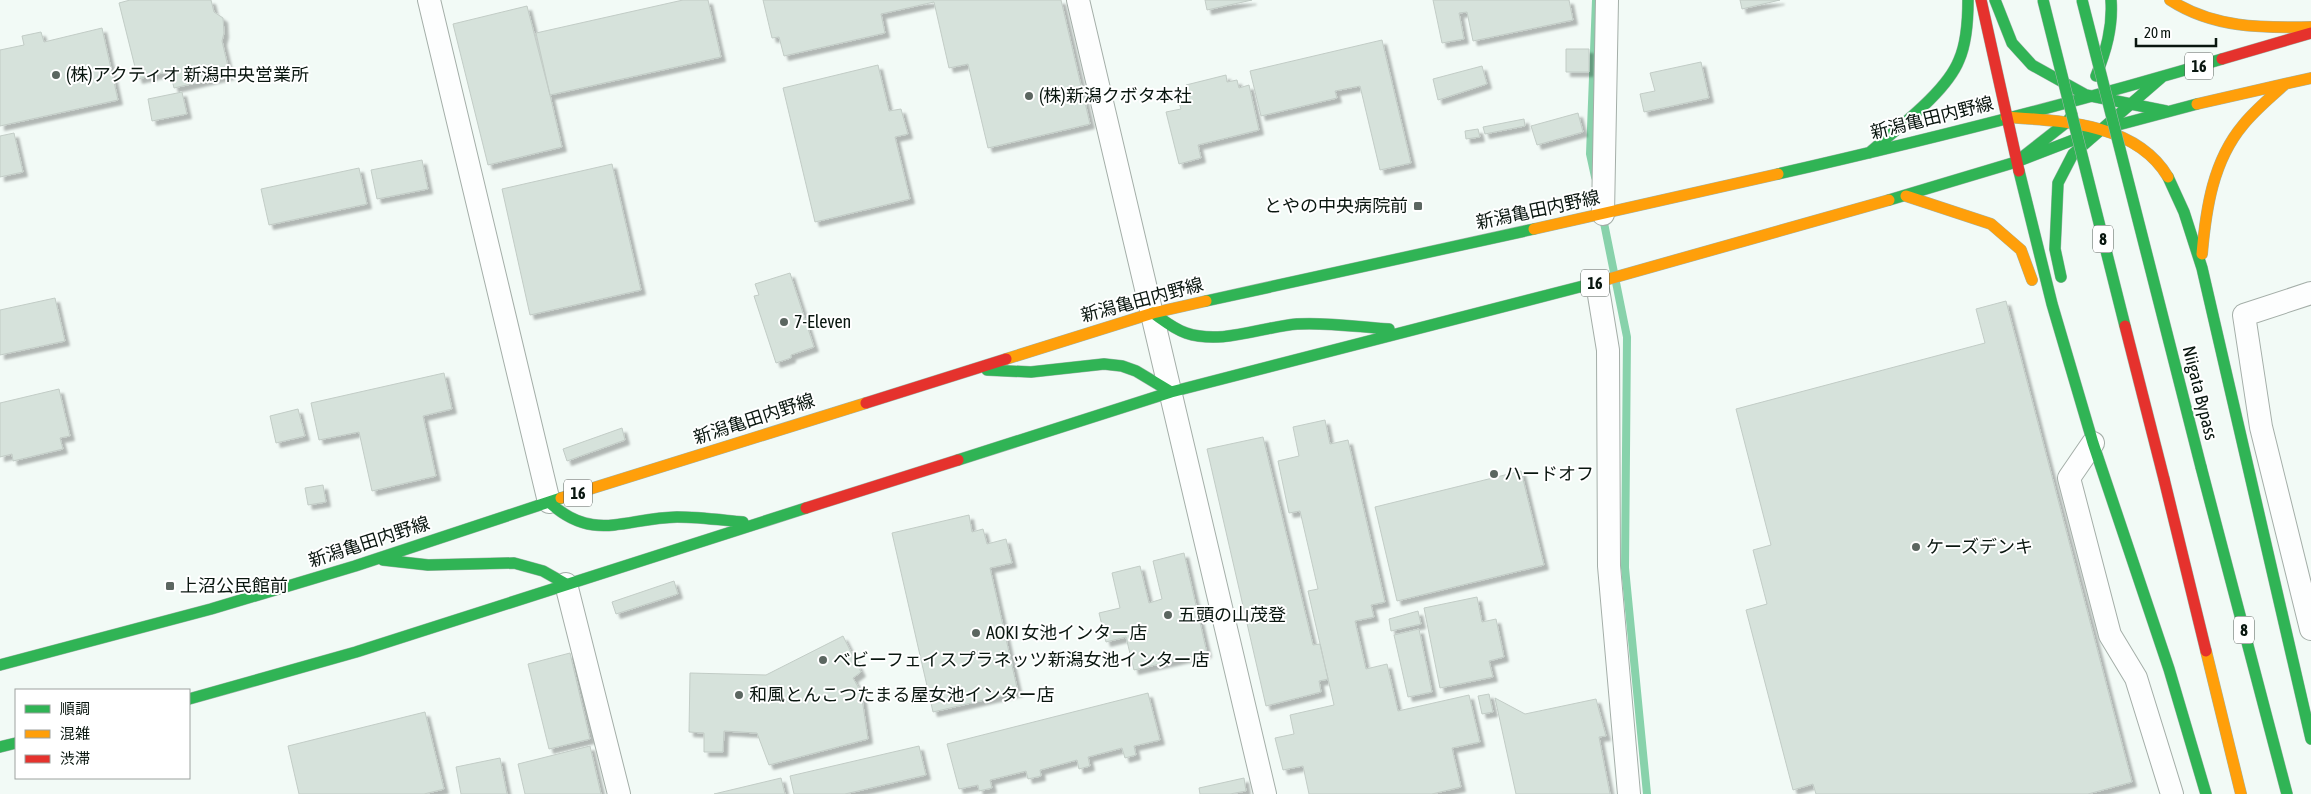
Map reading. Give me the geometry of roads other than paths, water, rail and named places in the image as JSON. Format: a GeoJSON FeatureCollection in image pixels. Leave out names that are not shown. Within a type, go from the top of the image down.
{"type":"FeatureCollection","features":[{"type":"Feature","properties":{"kind":"main road"},"geometry":{"type":"LineString","coordinates":[[1869,152],[1937,91],[1958,62],[1968,20],[1968,0]]}},
{"type":"Feature","properties":{"kind":"main road"},"geometry":{"type":"LineString","coordinates":[[1981,0],[2016,162],[2052,304],[2093,443]]}},
{"type":"Feature","properties":{"kind":"main road"},"geometry":{"type":"LineString","coordinates":[[1995,0],[2012,43],[2032,65],[2086,95],[2166,111]]}},
{"type":"Feature","properties":{"kind":"main road","name":"8"},"geometry":{"type":"LineString","coordinates":[[2043,0],[2164,479],[2241,794]]}},
{"type":"Feature","properties":{"kind":"main road","name":"Niigata Bypass"},"geometry":{"type":"LineString","coordinates":[[2082,0],[2201,467],[2287,794]]}},
{"type":"Feature","properties":{"kind":"main road"},"geometry":{"type":"LineString","coordinates":[[2016,162],[2066,122],[2086,95],[2097,74],[2105,48],[2112,9],[2111,0]]}},
{"type":"Feature","properties":{"kind":"main road"},"geometry":{"type":"LineString","coordinates":[[2170,0],[2194,15],[2233,25],[2311,27]]}},
{"type":"Feature","properties":{"kind":"main road","name":"新潟亀田内野線"},"geometry":{"type":"LineString","coordinates":[[0,665],[201,611],[374,560],[549,502],[968,369],[1153,313],[1604,214],[1869,152],[2162,77],[2311,33]]}},
{"type":"Feature","properties":{"kind":"main road"},"geometry":{"type":"LineString","coordinates":[[2063,288],[2055,249],[2058,183],[2073,154],[2162,77]]}},
{"type":"Feature","properties":{"kind":"main road","name":"16"},"geometry":{"type":"LineString","coordinates":[[190,699],[356,652],[1171,392],[1597,283],[1740,241],[1906,196],[2016,162],[2099,130],[2166,111],[2311,78]]}},
{"type":"Feature","properties":{"kind":"main road"},"geometry":{"type":"LineString","coordinates":[[2202,268],[2204,216],[2217,166],[2238,130],[2284,85]]}},
{"type":"Feature","properties":{"kind":"main road"},"geometry":{"type":"LineString","coordinates":[[2006,117],[2066,122],[2099,130],[2134,143],[2156,159],[2177,195],[2202,268],[2311,739]]}},
{"type":"Feature","properties":{"kind":"main road"},"geometry":{"type":"LineString","coordinates":[[1906,196],[1991,224],[2021,250],[2093,443],[2169,670],[2206,794]]}},
{"type":"Feature","properties":{"kind":"main road"},"geometry":{"type":"LineString","coordinates":[[1153,313],[1186,332],[1199,336],[1216,336],[1294,324],[1319,323],[1410,331]]}},
{"type":"Feature","properties":{"kind":"main road"},"geometry":{"type":"LineString","coordinates":[[2068,317],[2093,443]]}},
{"type":"Feature","properties":{"kind":"main road"},"geometry":{"type":"LineString","coordinates":[[968,369],[1031,372],[1104,364],[1122,366],[1136,371],[1171,392]]}},
{"type":"Feature","properties":{"kind":"main road"},"geometry":{"type":"LineString","coordinates":[[549,502],[556,511],[567,518],[580,524],[594,526],[608,526],[654,518],[678,517],[757,523]]}},
{"type":"Feature","properties":{"kind":"main road"},"geometry":{"type":"LineString","coordinates":[[374,560],[428,565],[514,563],[543,571],[566,584]]}},
{"type":"Feature","properties":{"kind":"main road"},"geometry":{"type":"LineString","coordinates":[[0,747],[15,743]]}},
{"type":"Feature","properties":{"kind":"street"},"geometry":{"type":"LineString","coordinates":[[429,0],[549,502]]}},
{"type":"Feature","properties":{"kind":"street"},"geometry":{"type":"LineString","coordinates":[[1078,0],[1265,794]]}},
{"type":"Feature","properties":{"kind":"street"},"geometry":{"type":"LineString","coordinates":[[1604,214],[1607,0]]}},
{"type":"Feature","properties":{"kind":"street"},"geometry":{"type":"LineString","coordinates":[[1597,283],[1608,350],[1609,566],[1629,794]]}},
{"type":"Feature","properties":{"kind":"street"},"geometry":{"type":"LineString","coordinates":[[2311,293],[2244,315],[2261,427],[2311,630]]}},
{"type":"Feature","properties":{"kind":"street"},"geometry":{"type":"LineString","coordinates":[[2093,443],[2069,478],[2110,635],[2136,678],[2172,794]]}},
{"type":"Feature","properties":{"kind":"street"},"geometry":{"type":"LineString","coordinates":[[566,584],[619,794]]}},
{"type":"Feature","properties":{"kind":"waterway"},"geometry":{"type":"LineString","coordinates":[[1595,177],[1590,154],[1596,0]]}},
{"type":"Feature","properties":{"kind":"waterway"},"geometry":{"type":"LineString","coordinates":[[1603,218],[1627,337],[1625,568],[1647,794]]}},
{"type":"Feature","properties":{"kind":"place","name":"(株)アクティオ 新潟中央営業所"},"geometry":{"type":"Point","coordinates":[56,75]}},
{"type":"Feature","properties":{"kind":"place","name":"(株)新潟クボタ本社"},"geometry":{"type":"Point","coordinates":[1029,96]}},
{"type":"Feature","properties":{"kind":"place","name":"とやの中央病院前"},"geometry":{"type":"Point","coordinates":[1418,206]}},
{"type":"Feature","properties":{"kind":"place","name":"7-Eleven"},"geometry":{"type":"Point","coordinates":[784,322]}},
{"type":"Feature","properties":{"kind":"place","name":"ハードオフ"},"geometry":{"type":"Point","coordinates":[1494,474]}},
{"type":"Feature","properties":{"kind":"place","name":"ケーズデンキ"},"geometry":{"type":"Point","coordinates":[1916,547]}},
{"type":"Feature","properties":{"kind":"place","name":"上沼公民館前"},"geometry":{"type":"Point","coordinates":[170,586]}},
{"type":"Feature","properties":{"kind":"place","name":"五頭の山茂登"},"geometry":{"type":"Point","coordinates":[1168,615]}},
{"type":"Feature","properties":{"kind":"place","name":"AOKI 女池インター店"},"geometry":{"type":"Point","coordinates":[976,633]}},
{"type":"Feature","properties":{"kind":"place","name":"ベビーフェイスプラネッツ新潟女池インター店"},"geometry":{"type":"Point","coordinates":[823,660]}},
{"type":"Feature","properties":{"kind":"place","name":"和風とんこつたまる屋女池インター店"},"geometry":{"type":"Point","coordinates":[739,695]}}]}
